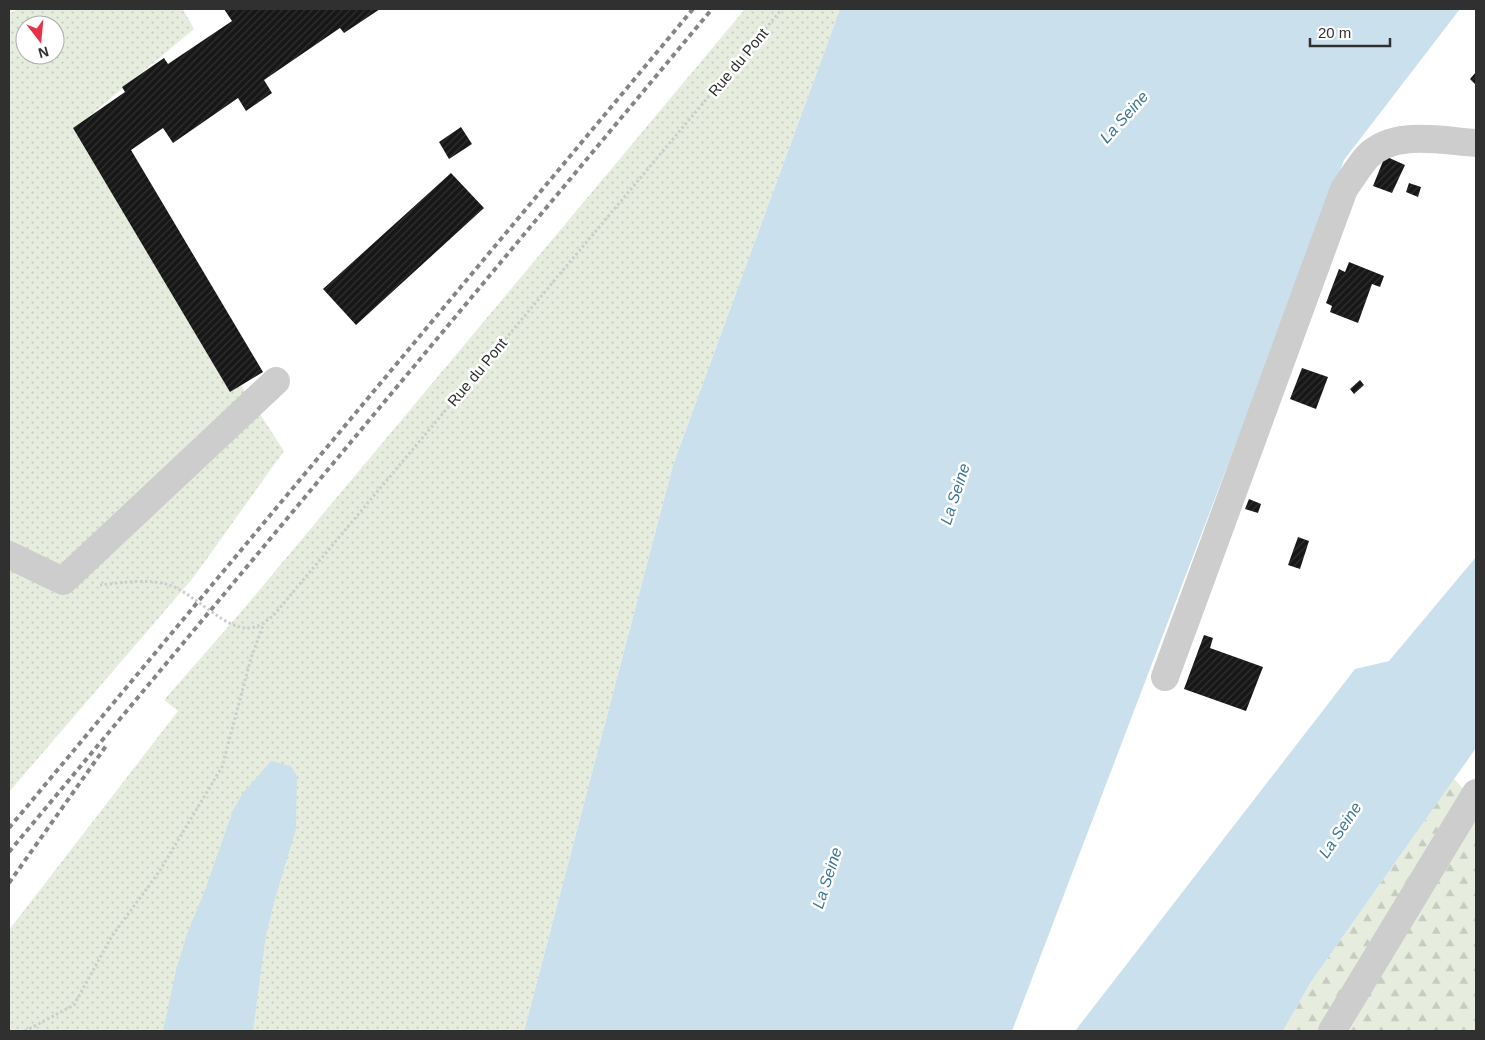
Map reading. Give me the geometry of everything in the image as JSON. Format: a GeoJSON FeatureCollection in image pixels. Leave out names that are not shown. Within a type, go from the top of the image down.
{"type":"FeatureCollection","features":[{"type":"Feature","properties":{"kind":"street"},"geometry":{"type":"LineString","coordinates":[[1165,677],[1344,189],[1368,156],[1386,144],[1411,139],[1476,143]]}},
{"type":"Feature","properties":{"kind":"street"},"geometry":{"type":"LineString","coordinates":[[9,555],[63,581],[276,381]]}},
{"type":"Feature","properties":{"kind":"street"},"geometry":{"type":"LineString","coordinates":[[1332,1031],[1476,794]]}},
{"type":"Feature","properties":{"kind":"path","name":"Rue du Pont"},"geometry":{"type":"LineString","coordinates":[[264,623],[279,609],[782,9]]}},
{"type":"Feature","properties":{"kind":"path"},"geometry":{"type":"LineString","coordinates":[[133,582],[168,584],[184,592],[235,626],[250,628],[264,623]]}},
{"type":"Feature","properties":{"kind":"path"},"geometry":{"type":"LineString","coordinates":[[25,1031],[74,1005],[112,936],[159,872],[222,767],[251,658],[264,623]]}},
{"type":"Feature","properties":{"kind":"green space"},"geometry":{"type":"Polygon","coordinates":[[[18,9],[183,9],[194,29],[75,128],[284,451],[193,578],[9,792],[9,14],[18,9]]]}},
{"type":"Feature","properties":{"kind":"green space"},"geometry":{"type":"Polygon","coordinates":[[[745,9],[840,9],[673,465],[524,1031],[9,1031],[9,930],[178,711],[164,700],[241,612],[745,9]]]}},
{"type":"Feature","properties":{"kind":"green space"},"geometry":{"type":"Polygon","coordinates":[[[1454,779],[1476,802],[1476,1031],[1283,1031],[1311,982],[1454,779]]]}},
{"type":"Feature","properties":{"kind":"water","name":"La Seine"},"geometry":{"type":"Polygon","coordinates":[[[840,9],[1460,9],[1344,160],[1012,1031],[524,1031],[673,465],[840,9]]]}},
{"type":"Feature","properties":{"kind":"water","name":"La Seine"},"geometry":{"type":"Polygon","coordinates":[[[1476,557],[1476,748],[1311,982],[1283,1031],[1075,1031],[1355,669],[1389,661],[1476,557]]]}},
{"type":"Feature","properties":{"kind":"water"},"geometry":{"type":"Polygon","coordinates":[[[271,761],[291,766],[297,776],[296,829],[266,935],[253,1031],[163,1031],[176,970],[187,934],[205,890],[233,810],[243,793],[271,761]]]}},
{"type":"Feature","properties":{"kind":"building"},"geometry":{"type":"Polygon","coordinates":[[[224,9],[380,9],[344,33],[340,28],[264,80],[272,93],[246,111],[238,98],[173,143],[163,128],[131,150],[263,372],[230,392],[73,128],[125,92],[122,87],[164,58],[168,64],[232,21],[224,9]]]}},
{"type":"Feature","properties":{"kind":"building"},"geometry":{"type":"Polygon","coordinates":[[[1476,72],[1476,85],[1470,79],[1476,72]]]}},
{"type":"Feature","properties":{"kind":"building"},"geometry":{"type":"Polygon","coordinates":[[[461,127],[472,144],[449,159],[439,142],[461,127]]]}},
{"type":"Feature","properties":{"kind":"building"},"geometry":{"type":"Polygon","coordinates":[[[1385,156],[1405,165],[1392,193],[1373,186],[1385,156]]]}},
{"type":"Feature","properties":{"kind":"building"},"geometry":{"type":"Polygon","coordinates":[[[451,173],[484,208],[356,325],[323,289],[451,173]]]}},
{"type":"Feature","properties":{"kind":"building"},"geometry":{"type":"Polygon","coordinates":[[[1409,183],[1421,187],[1418,197],[1406,192],[1409,183]]]}},
{"type":"Feature","properties":{"kind":"building"},"geometry":{"type":"Polygon","coordinates":[[[1349,262],[1384,276],[1380,287],[1372,284],[1358,323],[1330,312],[1332,306],[1326,303],[1339,269],[1345,272],[1349,262]]]}},
{"type":"Feature","properties":{"kind":"building"},"geometry":{"type":"Polygon","coordinates":[[[1302,368],[1328,377],[1316,409],[1290,399],[1302,368]]]}},
{"type":"Feature","properties":{"kind":"building"},"geometry":{"type":"Polygon","coordinates":[[[1360,380],[1364,385],[1354,394],[1350,389],[1360,380]]]}},
{"type":"Feature","properties":{"kind":"building"},"geometry":{"type":"Polygon","coordinates":[[[1249,499],[1261,504],[1258,513],[1245,509],[1249,499]]]}},
{"type":"Feature","properties":{"kind":"building"},"geometry":{"type":"Polygon","coordinates":[[[1298,537],[1309,541],[1300,569],[1288,565],[1298,537]]]}},
{"type":"Feature","properties":{"kind":"building"},"geometry":{"type":"Polygon","coordinates":[[[1204,635],[1213,638],[1210,648],[1263,667],[1246,711],[1184,689],[1204,635]]]}},
{"type":"Feature","properties":{"kind":"railway"},"geometry":{"type":"LineString","coordinates":[[9,828],[693,9]]}},
{"type":"Feature","properties":{"kind":"railway"},"geometry":{"type":"LineString","coordinates":[[9,852],[712,9]]}},
{"type":"Feature","properties":{"kind":"railway"},"geometry":{"type":"LineString","coordinates":[[9,883],[106,746]]}}]}
